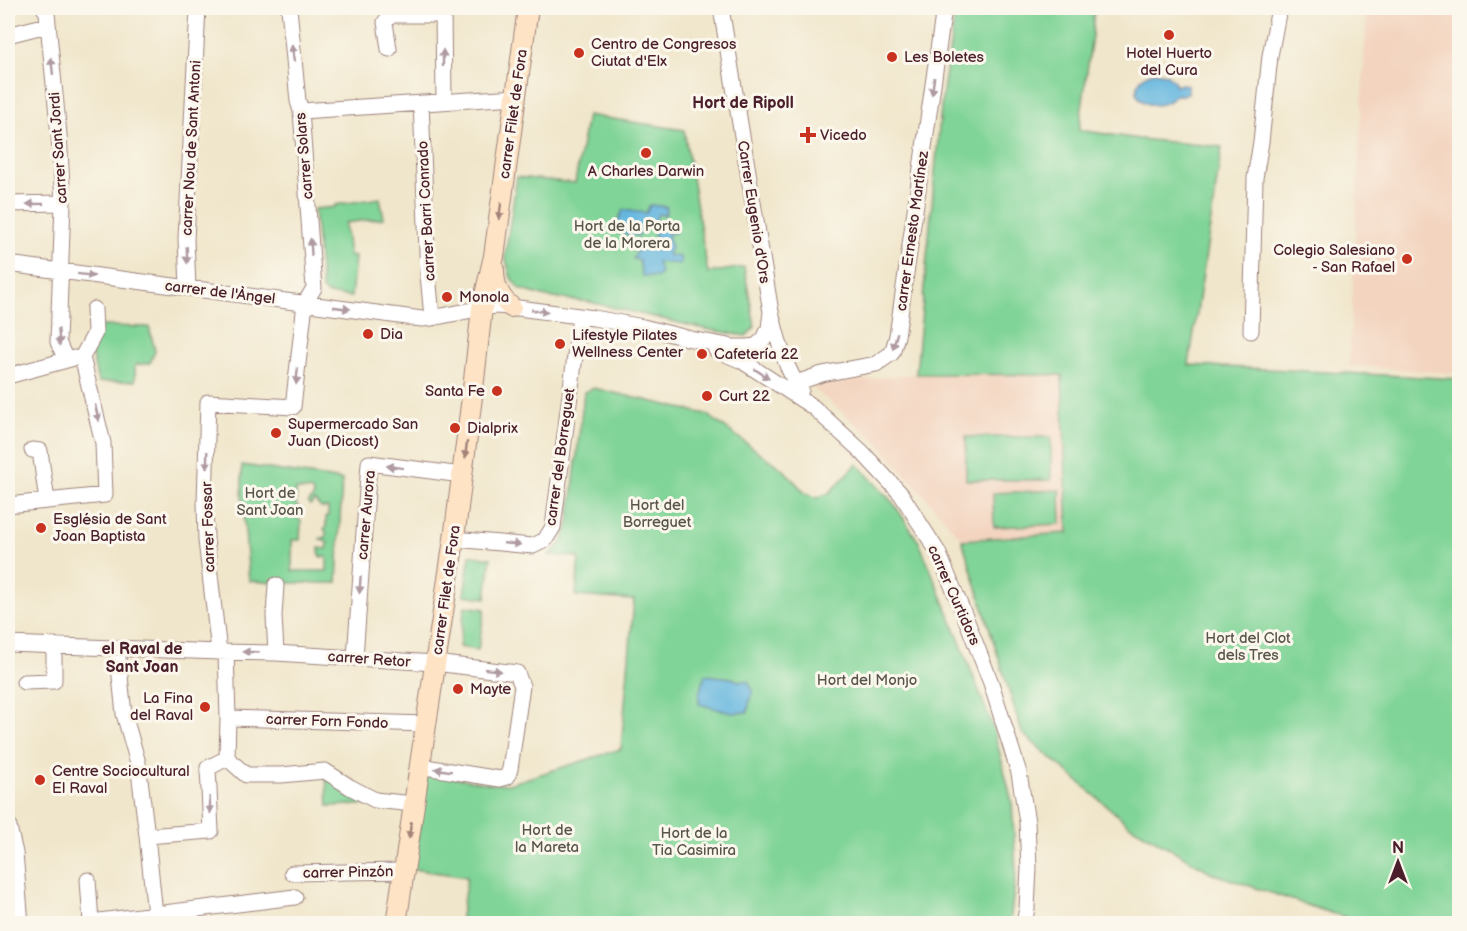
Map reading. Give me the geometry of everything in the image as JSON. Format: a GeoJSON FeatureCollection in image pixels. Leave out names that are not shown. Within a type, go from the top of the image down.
{"type":"FeatureCollection","features":[{"type":"Feature","properties":{"kind":"street","name":"carrer Sant Jordi"},"geometry":{"type":"LineString","coordinates":[[44,8],[47,13],[59,135],[63,203],[58,342],[66,360]]}},
{"type":"Feature","properties":{"kind":"street"},"geometry":{"type":"LineString","coordinates":[[8,35],[47,26],[58,8]]}},
{"type":"Feature","properties":{"kind":"street","name":"carrer Nou de Sant Antoni"},"geometry":{"type":"LineString","coordinates":[[188,288],[186,239],[198,8]]}},
{"type":"Feature","properties":{"kind":"street","name":"carrer Solars"},"geometry":{"type":"LineString","coordinates":[[208,402],[293,407],[305,303],[314,288],[301,111],[298,101],[289,8]]}},
{"type":"Feature","properties":{"kind":"street","name":"carrer Filet de Fora"},"geometry":{"type":"LineString","coordinates":[[396,924],[454,539],[482,308],[494,256],[528,8]]}},
{"type":"Feature","properties":{"kind":"street","name":"Carrer Eugenio d'Ors"},"geometry":{"type":"LineString","coordinates":[[722,8],[771,312],[783,356],[796,383],[813,407]]}},
{"type":"Feature","properties":{"kind":"street","name":"carrer Ernesto Martínez"},"geometry":{"type":"LineString","coordinates":[[796,383],[822,374],[876,364],[892,353],[897,336],[944,8]]}},
{"type":"Feature","properties":{"kind":"street"},"geometry":{"type":"LineString","coordinates":[[1251,331],[1255,178],[1270,56],[1279,8]]}},
{"type":"Feature","properties":{"kind":"street"},"geometry":{"type":"LineString","coordinates":[[389,49],[385,22],[390,11],[443,11],[444,102]]}},
{"type":"Feature","properties":{"kind":"street"},"geometry":{"type":"LineString","coordinates":[[301,111],[516,97]]}},
{"type":"Feature","properties":{"kind":"street","name":"carrer Barri Conrado"},"geometry":{"type":"LineString","coordinates":[[421,103],[432,318]]}},
{"type":"Feature","properties":{"kind":"street"},"geometry":{"type":"LineString","coordinates":[[8,204],[63,203]]}},
{"type":"Feature","properties":{"kind":"street","name":"carrer Filet de Fora"},"geometry":{"type":"LineString","coordinates":[[494,256],[494,281],[503,300],[511,308]]}},
{"type":"Feature","properties":{"kind":"street","name":"carrer de l'Àngel"},"geometry":{"type":"LineString","coordinates":[[8,264],[422,319],[482,308]]}},
{"type":"Feature","properties":{"kind":"street","name":"carrer Curtidors"},"geometry":{"type":"LineString","coordinates":[[482,308],[495,306],[580,317],[747,348],[757,345],[764,339],[769,328],[771,312]]}},
{"type":"Feature","properties":{"kind":"street"},"geometry":{"type":"LineString","coordinates":[[8,506],[105,495],[103,443],[82,357],[95,333],[94,309]]}},
{"type":"Feature","properties":{"kind":"street","name":"carrer del Borreguet"},"geometry":{"type":"LineString","coordinates":[[454,539],[533,546],[545,540],[553,527],[580,317]]}},
{"type":"Feature","properties":{"kind":"street","name":"carrer Curtidors"},"geometry":{"type":"LineString","coordinates":[[692,339],[742,361],[813,407],[861,451],[900,494],[938,552],[991,683],[1019,773],[1027,822],[1029,868],[1024,924]]}},
{"type":"Feature","properties":{"kind":"street"},"geometry":{"type":"LineString","coordinates":[[11,375],[82,357]]}},
{"type":"Feature","properties":{"kind":"street","name":"carrer Fossar"},"geometry":{"type":"LineString","coordinates":[[208,402],[206,540],[222,652],[228,718],[227,758]]}},
{"type":"Feature","properties":{"kind":"street"},"geometry":{"type":"LineString","coordinates":[[32,450],[40,451],[46,501]]}},
{"type":"Feature","properties":{"kind":"street","name":"carrer Aurora"},"geometry":{"type":"LineString","coordinates":[[355,657],[369,463],[462,475]]}},
{"type":"Feature","properties":{"kind":"street"},"geometry":{"type":"LineString","coordinates":[[276,585],[274,616],[276,653]]}},
{"type":"Feature","properties":{"kind":"street","name":"carrer Retor"},"geometry":{"type":"LineString","coordinates":[[8,644],[355,657],[435,663],[518,674],[522,686],[507,777],[500,779],[419,766]]}},
{"type":"Feature","properties":{"kind":"street"},"geometry":{"type":"LineString","coordinates":[[24,682],[54,681],[54,645]]}},
{"type":"Feature","properties":{"kind":"street"},"geometry":{"type":"LineString","coordinates":[[117,648],[124,714],[138,763],[156,919]]}},
{"type":"Feature","properties":{"kind":"street","name":"carrer Forn Fondo"},"geometry":{"type":"LineString","coordinates":[[228,718],[426,724]]}},
{"type":"Feature","properties":{"kind":"street"},"geometry":{"type":"LineString","coordinates":[[147,836],[211,831],[208,768],[227,758],[246,775],[325,771],[375,800],[413,804]]}},
{"type":"Feature","properties":{"kind":"street"},"geometry":{"type":"LineString","coordinates":[[8,823],[21,924]]}},
{"type":"Feature","properties":{"kind":"street","name":"carrer Pinzón"},"geometry":{"type":"LineString","coordinates":[[292,873],[404,871]]}},
{"type":"Feature","properties":{"kind":"street"},"geometry":{"type":"LineString","coordinates":[[88,880],[91,922],[156,919],[295,897]]}},
{"type":"Feature","properties":{"kind":"shaded area","name":"Colegio Salesiano - San Rafael"},"geometry":{"type":"Polygon","coordinates":[[[1367,8],[1459,8],[1459,374],[1349,367],[1367,8]]]}},
{"type":"Feature","properties":{"kind":"shaded area"},"geometry":{"type":"Polygon","coordinates":[[[916,374],[1062,375],[1068,533],[962,539],[876,441],[811,386],[916,374]]]}},
{"type":"Feature","properties":{"kind":"green space","name":"Hort del Clot dels Tres"},"geometry":{"type":"Polygon","coordinates":[[[956,8],[1094,8],[1079,130],[1139,139],[1222,147],[1189,365],[1459,379],[1459,923],[1367,923],[1214,874],[1129,825],[1022,733],[962,540],[1068,533],[1062,375],[916,374],[942,97],[956,8]]]}},
{"type":"Feature","properties":{"kind":"green space","name":"Hort de la Porta de la Morera"},"geometry":{"type":"Polygon","coordinates":[[[587,115],[684,130],[708,273],[744,267],[755,327],[746,336],[705,329],[590,302],[546,297],[520,289],[511,278],[505,256],[517,177],[575,183],[587,115]]]}},
{"type":"Feature","properties":{"kind":"green space"},"geometry":{"type":"Polygon","coordinates":[[[380,198],[384,218],[345,223],[349,256],[355,257],[351,297],[327,294],[322,289],[314,209],[380,198]]]}},
{"type":"Feature","properties":{"kind":"green space"},"geometry":{"type":"Polygon","coordinates":[[[98,326],[149,327],[155,351],[150,363],[135,365],[135,381],[98,382],[90,347],[98,326]]]}},
{"type":"Feature","properties":{"kind":"green space"},"geometry":{"type":"Polygon","coordinates":[[[593,388],[706,414],[785,471],[805,493],[817,498],[829,493],[857,464],[894,504],[919,542],[994,730],[1012,802],[1016,873],[1010,923],[460,923],[467,877],[413,869],[427,773],[492,784],[509,784],[621,749],[634,600],[576,596],[579,557],[549,555],[562,543],[569,524],[584,392],[593,388]]]}},
{"type":"Feature","properties":{"kind":"green space"},"geometry":{"type":"Polygon","coordinates":[[[966,437],[1051,437],[1051,480],[966,480],[966,437]]]}},
{"type":"Feature","properties":{"kind":"green space","name":"Hort de Sant Joan"},"geometry":{"type":"Polygon","coordinates":[[[242,465],[342,480],[337,583],[249,581],[242,465]],[[296,490],[296,504],[299,509],[297,518],[301,521],[300,540],[292,540],[292,571],[327,571],[327,557],[320,557],[319,548],[327,549],[328,543],[320,539],[326,537],[324,529],[328,508],[321,508],[315,501],[310,505],[308,503],[313,498],[310,490],[296,490]]]}},
{"type":"Feature","properties":{"kind":"green space"},"geometry":{"type":"Polygon","coordinates":[[[1060,490],[1061,524],[994,527],[993,493],[1060,490]]]}},
{"type":"Feature","properties":{"kind":"green space"},"geometry":{"type":"Polygon","coordinates":[[[470,555],[491,558],[486,598],[464,595],[470,555]]]}},
{"type":"Feature","properties":{"kind":"green space"},"geometry":{"type":"Polygon","coordinates":[[[465,606],[485,609],[478,650],[459,647],[465,606]]]}},
{"type":"Feature","properties":{"kind":"green space"},"geometry":{"type":"Polygon","coordinates":[[[326,777],[377,804],[328,806],[326,777]]]}},
{"type":"Feature","properties":{"kind":"water"},"geometry":{"type":"Polygon","coordinates":[[[1155,72],[1166,74],[1175,82],[1175,86],[1186,85],[1188,93],[1175,95],[1162,104],[1148,104],[1138,96],[1137,89],[1142,78],[1155,72]]]}},
{"type":"Feature","properties":{"kind":"water"},"geometry":{"type":"Polygon","coordinates":[[[650,205],[667,207],[665,215],[658,214],[655,222],[675,225],[675,233],[668,233],[671,248],[668,255],[680,257],[681,264],[657,262],[661,274],[657,277],[642,276],[639,260],[633,259],[640,244],[658,246],[650,222],[645,221],[638,236],[613,232],[623,210],[646,213],[650,205]]]}},
{"type":"Feature","properties":{"kind":"water"},"geometry":{"type":"Polygon","coordinates":[[[705,675],[748,681],[752,695],[748,712],[732,713],[699,704],[699,694],[705,675]]]}},
{"type":"Feature","properties":{"kind":"place","name":"Hotel Huerto del Cura"},"geometry":{"type":"Point","coordinates":[1169,35]}},
{"type":"Feature","properties":{"kind":"place","name":"Centro de Congresos Ciutat d'Elx"},"geometry":{"type":"Point","coordinates":[579,53]}},
{"type":"Feature","properties":{"kind":"place","name":"Les Boletes"},"geometry":{"type":"Point","coordinates":[892,57]}},
{"type":"Feature","properties":{"kind":"place","name":"Vicedo"},"geometry":{"type":"Point","coordinates":[808,135]}},
{"type":"Feature","properties":{"kind":"place","name":"A Charles Darwin"},"geometry":{"type":"Point","coordinates":[646,153]}},
{"type":"Feature","properties":{"kind":"place","name":"Colegio Salesiano - San Rafael"},"geometry":{"type":"Point","coordinates":[1407,259]}},
{"type":"Feature","properties":{"kind":"place","name":"Monola"},"geometry":{"type":"Point","coordinates":[447,297]}},
{"type":"Feature","properties":{"kind":"place","name":"Dia"},"geometry":{"type":"Point","coordinates":[368,334]}},
{"type":"Feature","properties":{"kind":"place","name":"Lifestyle Pilates Wellness Center"},"geometry":{"type":"Point","coordinates":[560,344]}},
{"type":"Feature","properties":{"kind":"place","name":"Cafetería 22"},"geometry":{"type":"Point","coordinates":[702,354]}},
{"type":"Feature","properties":{"kind":"place","name":"Santa Fe"},"geometry":{"type":"Point","coordinates":[497,391]}},
{"type":"Feature","properties":{"kind":"place","name":"Curt 22"},"geometry":{"type":"Point","coordinates":[707,396]}},
{"type":"Feature","properties":{"kind":"place","name":"Dialprix"},"geometry":{"type":"Point","coordinates":[455,428]}},
{"type":"Feature","properties":{"kind":"place","name":"Supermercado San Juan (Dicost)"},"geometry":{"type":"Point","coordinates":[276,433]}},
{"type":"Feature","properties":{"kind":"place","name":"Església de Sant Joan Baptista"},"geometry":{"type":"Point","coordinates":[41,528]}},
{"type":"Feature","properties":{"kind":"place","name":"Mayte"},"geometry":{"type":"Point","coordinates":[458,689]}},
{"type":"Feature","properties":{"kind":"place","name":"La Fina del Raval"},"geometry":{"type":"Point","coordinates":[205,707]}},
{"type":"Feature","properties":{"kind":"place","name":"Centre Sociocultural El Raval"},"geometry":{"type":"Point","coordinates":[40,780]}},
{"type":"Feature","properties":{"kind":"district","name":"Hort de Ripoll"},"geometry":{"type":"Point","coordinates":[743,102]}},
{"type":"Feature","properties":{"kind":"district","name":"el Raval de Sant Joan"},"geometry":{"type":"Point","coordinates":[142,657]}},
{"type":"Feature","properties":{"kind":"park label","name":"Hort del Borreguet"},"geometry":{"type":"Point","coordinates":[657,514]}},
{"type":"Feature","properties":{"kind":"park label","name":"Hort del Monjo"},"geometry":{"type":"Point","coordinates":[867,680]}},
{"type":"Feature","properties":{"kind":"park label","name":"Hort de la Mareta"},"geometry":{"type":"Point","coordinates":[547,838]}},
{"type":"Feature","properties":{"kind":"park label","name":"Hort de la Tia Casimira"},"geometry":{"type":"Point","coordinates":[694,842]}}]}
